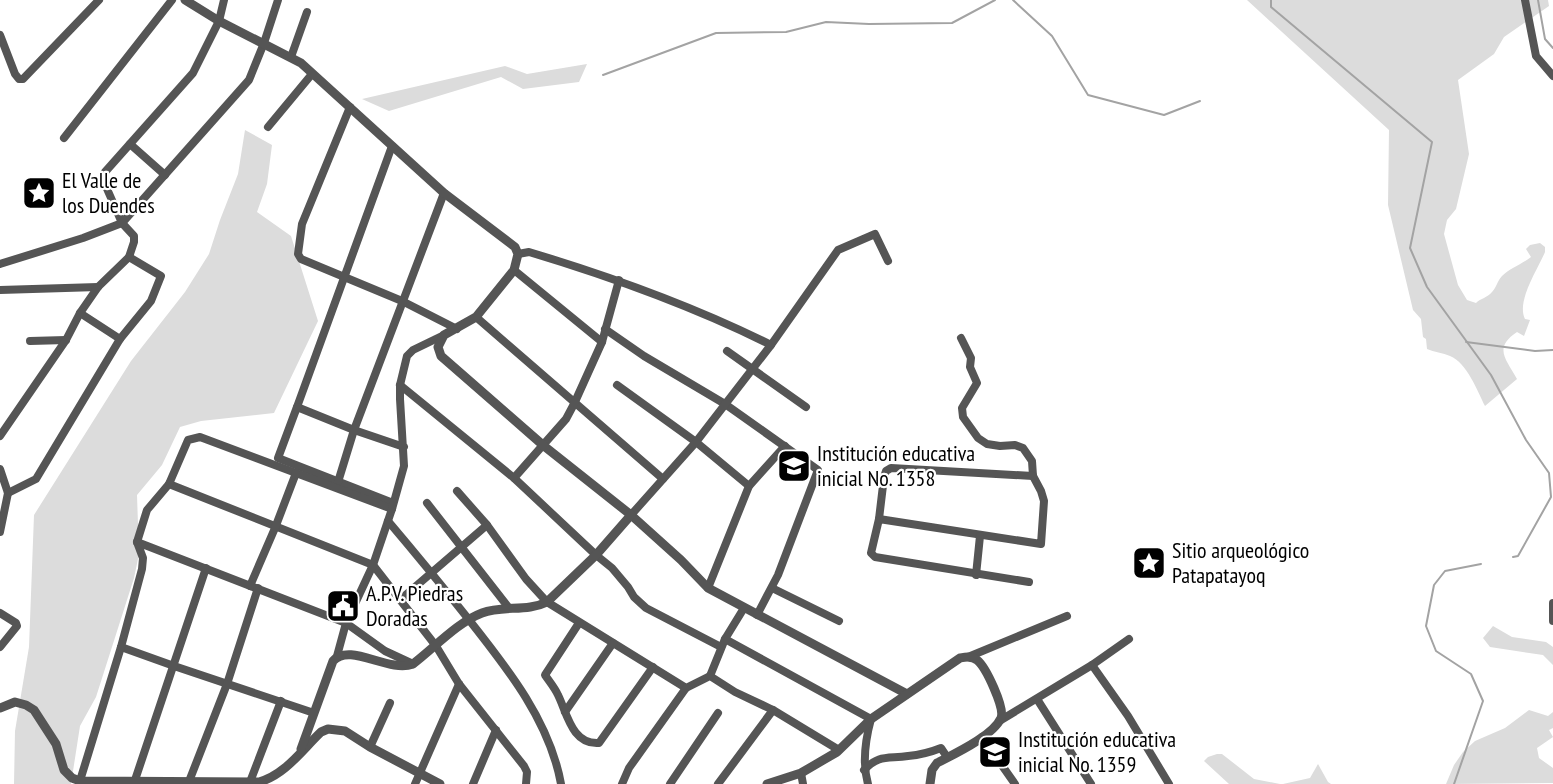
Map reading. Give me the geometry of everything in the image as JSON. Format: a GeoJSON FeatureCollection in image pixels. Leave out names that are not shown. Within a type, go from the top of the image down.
{"type":"FeatureCollection","features":[{"type":"Feature","properties":{"kind":"street"},"geometry":{"type":"LineString","coordinates":[[0,35],[15,74],[19,79],[23,79],[99,0]]}},
{"type":"Feature","properties":{"kind":"street"},"geometry":{"type":"LineString","coordinates":[[64,138],[172,0]]}},
{"type":"Feature","properties":{"kind":"street"},"geometry":{"type":"LineString","coordinates":[[185,0],[219,21],[301,63],[444,193],[515,247],[518,254],[514,270],[476,317],[458,329],[413,350],[407,356],[400,385],[404,466],[373,565],[346,624],[337,656],[333,661],[301,752]]}},
{"type":"Feature","properties":{"kind":"street"},"geometry":{"type":"LineString","coordinates":[[0,436],[66,340],[80,313],[98,287],[129,257],[134,236],[122,223],[104,182],[105,172],[193,73],[219,21],[224,0]]}},
{"type":"Feature","properties":{"kind":"street"},"geometry":{"type":"LineString","coordinates":[[0,264],[122,223],[249,80],[278,0]]}},
{"type":"Feature","properties":{"kind":"street"},"geometry":{"type":"LineString","coordinates":[[1525,0],[1536,56],[1553,76]]}},
{"type":"Feature","properties":{"kind":"street"},"geometry":{"type":"LineString","coordinates":[[291,57],[307,12]]}},
{"type":"Feature","properties":{"kind":"street"},"geometry":{"type":"LineString","coordinates":[[268,127],[312,74]]}},
{"type":"Feature","properties":{"kind":"street"},"geometry":{"type":"LineString","coordinates":[[350,107],[302,224],[298,254],[301,259],[402,302],[458,329]]}},
{"type":"Feature","properties":{"kind":"street"},"geometry":{"type":"LineString","coordinates":[[130,144],[165,176]]}},
{"type":"Feature","properties":{"kind":"street"},"geometry":{"type":"LineString","coordinates":[[392,146],[278,458],[393,506]]}},
{"type":"Feature","properties":{"kind":"street"},"geometry":{"type":"LineString","coordinates":[[338,482],[354,430],[444,193]]}},
{"type":"Feature","properties":{"kind":"street"},"geometry":{"type":"LineString","coordinates":[[337,656],[348,653],[406,666],[413,664],[469,619],[483,613],[509,608],[538,607],[547,602],[596,555],[696,442],[771,345],[838,250],[875,234],[888,261]]}},
{"type":"Feature","properties":{"kind":"street"},"geometry":{"type":"LineString","coordinates":[[518,254],[530,252],[619,280],[711,317],[771,345]]}},
{"type":"Feature","properties":{"kind":"street"},"geometry":{"type":"LineString","coordinates":[[8,494],[36,479],[120,339],[151,301],[161,276],[129,257]]}},
{"type":"Feature","properties":{"kind":"street"},"geometry":{"type":"LineString","coordinates":[[514,270],[602,342]]}},
{"type":"Feature","properties":{"kind":"street"},"geometry":{"type":"LineString","coordinates":[[514,478],[566,419],[574,404],[602,342],[619,280]]}},
{"type":"Feature","properties":{"kind":"street"},"geometry":{"type":"LineString","coordinates":[[0,290],[98,287]]}},
{"type":"Feature","properties":{"kind":"street"},"geometry":{"type":"LineString","coordinates":[[80,313],[120,339]]}},
{"type":"Feature","properties":{"kind":"street"},"geometry":{"type":"LineString","coordinates":[[476,317],[574,404],[663,478]]}},
{"type":"Feature","properties":{"kind":"street"},"geometry":{"type":"LineString","coordinates":[[604,329],[644,356],[725,404],[818,470],[772,588],[757,615]]}},
{"type":"Feature","properties":{"kind":"street"},"geometry":{"type":"LineString","coordinates":[[444,335],[438,347],[441,356],[544,446],[631,515],[708,588],[907,694]]}},
{"type":"Feature","properties":{"kind":"street"},"geometry":{"type":"LineString","coordinates":[[879,519],[1041,544],[1044,501],[1033,476],[1032,461],[1023,448],[1015,445],[987,444],[978,438],[963,417],[962,408],[977,384],[970,367],[971,358],[961,338]]}},
{"type":"Feature","properties":{"kind":"street"},"geometry":{"type":"LineString","coordinates":[[30,341],[66,340]]}},
{"type":"Feature","properties":{"kind":"street"},"geometry":{"type":"LineString","coordinates":[[727,351],[806,407]]}},
{"type":"Feature","properties":{"kind":"street"},"geometry":{"type":"LineString","coordinates":[[400,385],[514,478],[612,568],[628,587],[633,597],[646,608],[723,643],[871,719]]}},
{"type":"Feature","properties":{"kind":"street"},"geometry":{"type":"LineString","coordinates":[[617,385],[696,442],[749,486]]}},
{"type":"Feature","properties":{"kind":"street"},"geometry":{"type":"LineString","coordinates":[[297,407],[404,447]]}},
{"type":"Feature","properties":{"kind":"street"},"geometry":{"type":"LineString","coordinates":[[80,783],[122,647],[142,569],[143,558],[137,542],[147,510],[169,484],[188,440],[200,437],[393,506]]}},
{"type":"Feature","properties":{"kind":"street"},"geometry":{"type":"LineString","coordinates":[[708,588],[749,486],[785,446]]}},
{"type":"Feature","properties":{"kind":"street"},"geometry":{"type":"LineString","coordinates":[[1029,582],[872,556],[884,477],[886,471],[891,468],[1033,476]]}},
{"type":"Feature","properties":{"kind":"street"},"geometry":{"type":"LineString","coordinates":[[0,469],[8,494],[0,532]]}},
{"type":"Feature","properties":{"kind":"street"},"geometry":{"type":"LineString","coordinates":[[189,783],[227,684],[254,587],[296,473]]}},
{"type":"Feature","properties":{"kind":"street"},"geometry":{"type":"LineString","coordinates":[[169,484],[373,565],[436,646],[459,684],[524,765],[527,772],[526,784]]}},
{"type":"Feature","properties":{"kind":"street"},"geometry":{"type":"LineString","coordinates":[[456,490],[487,525],[526,579],[547,602],[579,624],[653,666],[686,688]]}},
{"type":"Feature","properties":{"kind":"street"},"geometry":{"type":"LineString","coordinates":[[427,503],[509,608]]}},
{"type":"Feature","properties":{"kind":"street"},"geometry":{"type":"LineString","coordinates":[[388,521],[496,653],[536,713],[559,772],[561,784]]}},
{"type":"Feature","properties":{"kind":"street"},"geometry":{"type":"LineString","coordinates":[[401,599],[487,525]]}},
{"type":"Feature","properties":{"kind":"street"},"geometry":{"type":"LineString","coordinates":[[976,575],[980,536]]}},
{"type":"Feature","properties":{"kind":"street"},"geometry":{"type":"LineString","coordinates":[[137,542],[346,624],[386,651],[413,664]]}},
{"type":"Feature","properties":{"kind":"street"},"geometry":{"type":"LineString","coordinates":[[134,783],[206,568]]}},
{"type":"Feature","properties":{"kind":"street"},"geometry":{"type":"LineString","coordinates":[[772,588],[838,621]]}},
{"type":"Feature","properties":{"kind":"street"},"geometry":{"type":"LineString","coordinates":[[1553,603],[1553,621]]}},
{"type":"Feature","properties":{"kind":"street"},"geometry":{"type":"LineString","coordinates":[[622,784],[629,768],[686,688],[710,676],[723,643],[744,609]]}},
{"type":"Feature","properties":{"kind":"street"},"geometry":{"type":"LineString","coordinates":[[0,613],[16,623],[17,627],[0,647]]}},
{"type":"Feature","properties":{"kind":"street"},"geometry":{"type":"LineString","coordinates":[[770,783],[801,773],[839,750],[871,719],[960,658],[968,657],[1067,616]]}},
{"type":"Feature","properties":{"kind":"street"},"geometry":{"type":"LineString","coordinates":[[579,624],[545,675],[558,693],[570,725],[576,733],[593,743],[599,743],[653,666]]}},
{"type":"Feature","properties":{"kind":"street"},"geometry":{"type":"LineString","coordinates":[[931,782],[932,770],[947,758],[992,730],[1001,720],[1092,665],[1129,639]]}},
{"type":"Feature","properties":{"kind":"street"},"geometry":{"type":"LineString","coordinates":[[565,712],[613,643]]}},
{"type":"Feature","properties":{"kind":"street"},"geometry":{"type":"LineString","coordinates":[[122,647],[314,713]]}},
{"type":"Feature","properties":{"kind":"street"},"geometry":{"type":"LineString","coordinates":[[968,657],[977,660],[981,665],[1003,711],[1001,720]]}},
{"type":"Feature","properties":{"kind":"street"},"geometry":{"type":"LineString","coordinates":[[1092,665],[1128,716],[1169,784]]}},
{"type":"Feature","properties":{"kind":"street"},"geometry":{"type":"LineString","coordinates":[[710,676],[735,692],[773,710],[839,750]]}},
{"type":"Feature","properties":{"kind":"street"},"geometry":{"type":"LineString","coordinates":[[415,784],[459,684]]}},
{"type":"Feature","properties":{"kind":"street"},"geometry":{"type":"LineString","coordinates":[[1037,699],[1091,784]]}},
{"type":"Feature","properties":{"kind":"street"},"geometry":{"type":"LineString","coordinates":[[256,783],[281,701]]}},
{"type":"Feature","properties":{"kind":"street"},"geometry":{"type":"LineString","coordinates":[[1,707],[15,702],[34,710],[56,744],[63,770],[80,783],[256,783],[269,779],[285,768],[321,732],[336,728],[440,784]]}},
{"type":"Feature","properties":{"kind":"street"},"geometry":{"type":"LineString","coordinates":[[370,747],[390,703]]}},
{"type":"Feature","properties":{"kind":"street"},"geometry":{"type":"LineString","coordinates":[[718,784],[773,710]]}},
{"type":"Feature","properties":{"kind":"street"},"geometry":{"type":"LineString","coordinates":[[670,784],[718,713]]}},
{"type":"Feature","properties":{"kind":"street"},"geometry":{"type":"LineString","coordinates":[[868,784],[864,770],[866,737],[871,719]]}},
{"type":"Feature","properties":{"kind":"street"},"geometry":{"type":"LineString","coordinates":[[473,784],[496,730]]}},
{"type":"Feature","properties":{"kind":"street"},"geometry":{"type":"LineString","coordinates":[[982,737],[1015,784]]}},
{"type":"Feature","properties":{"kind":"street"},"geometry":{"type":"LineString","coordinates":[[864,770],[873,761],[888,756],[908,756],[941,748],[947,758]]}},
{"type":"Feature","properties":{"kind":"street"},"geometry":{"type":"LineString","coordinates":[[801,773],[803,784]]}},
{"type":"Feature","properties":{"kind":"shaded area"},"geometry":{"type":"Polygon","coordinates":[[[1247,0],[1548,0],[1549,6],[1504,37],[1494,54],[1458,80],[1469,154],[1456,209],[1447,220],[1444,234],[1458,285],[1467,300],[1476,303],[1490,294],[1505,273],[1531,257],[1526,249],[1530,245],[1540,243],[1545,247],[1545,252],[1523,303],[1525,319],[1530,320],[1524,336],[1517,332],[1505,343],[1506,360],[1517,379],[1485,406],[1462,365],[1450,356],[1427,349],[1421,319],[1413,310],[1388,205],[1389,130],[1247,0]]]}},
{"type":"Feature","properties":{"kind":"shaded area"},"geometry":{"type":"Polygon","coordinates":[[[587,64],[579,82],[523,89],[501,77],[389,111],[362,99],[505,66],[527,74],[587,64]]]}},
{"type":"Feature","properties":{"kind":"shaded area"},"geometry":{"type":"Polygon","coordinates":[[[245,130],[272,145],[267,184],[257,212],[291,236],[318,321],[274,413],[201,421],[180,427],[162,465],[137,495],[139,554],[134,578],[96,697],[80,726],[71,784],[14,784],[15,731],[29,647],[34,515],[131,361],[185,292],[209,254],[238,174],[245,130]]]}},
{"type":"Feature","properties":{"kind":"shaded area"},"geometry":{"type":"Polygon","coordinates":[[[1493,626],[1512,637],[1546,642],[1553,647],[1553,665],[1543,655],[1490,647],[1483,638],[1493,626]]]}},
{"type":"Feature","properties":{"kind":"shaded area"},"geometry":{"type":"Polygon","coordinates":[[[1529,710],[1548,716],[1553,712],[1553,728],[1549,730],[1553,737],[1537,748],[1539,758],[1553,768],[1553,783],[1446,784],[1454,765],[1475,741],[1505,728],[1529,710]]]}},
{"type":"Feature","properties":{"kind":"shaded area"},"geometry":{"type":"Polygon","coordinates":[[[1217,754],[1222,754],[1254,779],[1280,784],[1229,784],[1204,761],[1217,754]]]}},
{"type":"Feature","properties":{"kind":"shaded area"},"geometry":{"type":"Polygon","coordinates":[[[1318,764],[1331,784],[1283,784],[1310,778],[1318,764]]]}},
{"type":"Feature","properties":{"kind":"waterway"},"geometry":{"type":"LineString","coordinates":[[603,75],[716,33],[786,32],[826,22],[952,23],[995,0]]}},
{"type":"Feature","properties":{"kind":"waterway"},"geometry":{"type":"LineString","coordinates":[[1013,0],[1052,36],[1088,95],[1164,115],[1200,101]]}},
{"type":"Feature","properties":{"kind":"waterway"},"geometry":{"type":"LineString","coordinates":[[1271,0],[1271,7],[1432,142],[1410,248],[1427,287],[1491,375],[1526,440],[1549,473],[1551,497],[1518,556],[1513,557]]}},
{"type":"Feature","properties":{"kind":"waterway"},"geometry":{"type":"LineString","coordinates":[[1538,0],[1545,39],[1553,48]]}},
{"type":"Feature","properties":{"kind":"waterway"},"geometry":{"type":"LineString","coordinates":[[1466,342],[1535,351],[1553,350]]}},
{"type":"Feature","properties":{"kind":"waterway"},"geometry":{"type":"LineString","coordinates":[[1454,784],[1483,701],[1471,674],[1436,651],[1426,626],[1434,585],[1445,571],[1481,564]]}},
{"type":"Feature","properties":{"kind":"place","name":"El Valle de los Duendes"},"geometry":{"type":"Point","coordinates":[39,193]}},
{"type":"Feature","properties":{"kind":"place","name":"Institución educativa inicial No. 1358"},"geometry":{"type":"Point","coordinates":[794,466]}},
{"type":"Feature","properties":{"kind":"place","name":"Sitio arqueológico Patapatayoq"},"geometry":{"type":"Point","coordinates":[1149,563]}},
{"type":"Feature","properties":{"kind":"place","name":"A.P.V. Piedras Doradas"},"geometry":{"type":"Point","coordinates":[343,606]}},
{"type":"Feature","properties":{"kind":"place","name":"Institución educativa inicial No. 1359"},"geometry":{"type":"Point","coordinates":[995,752]}}]}
